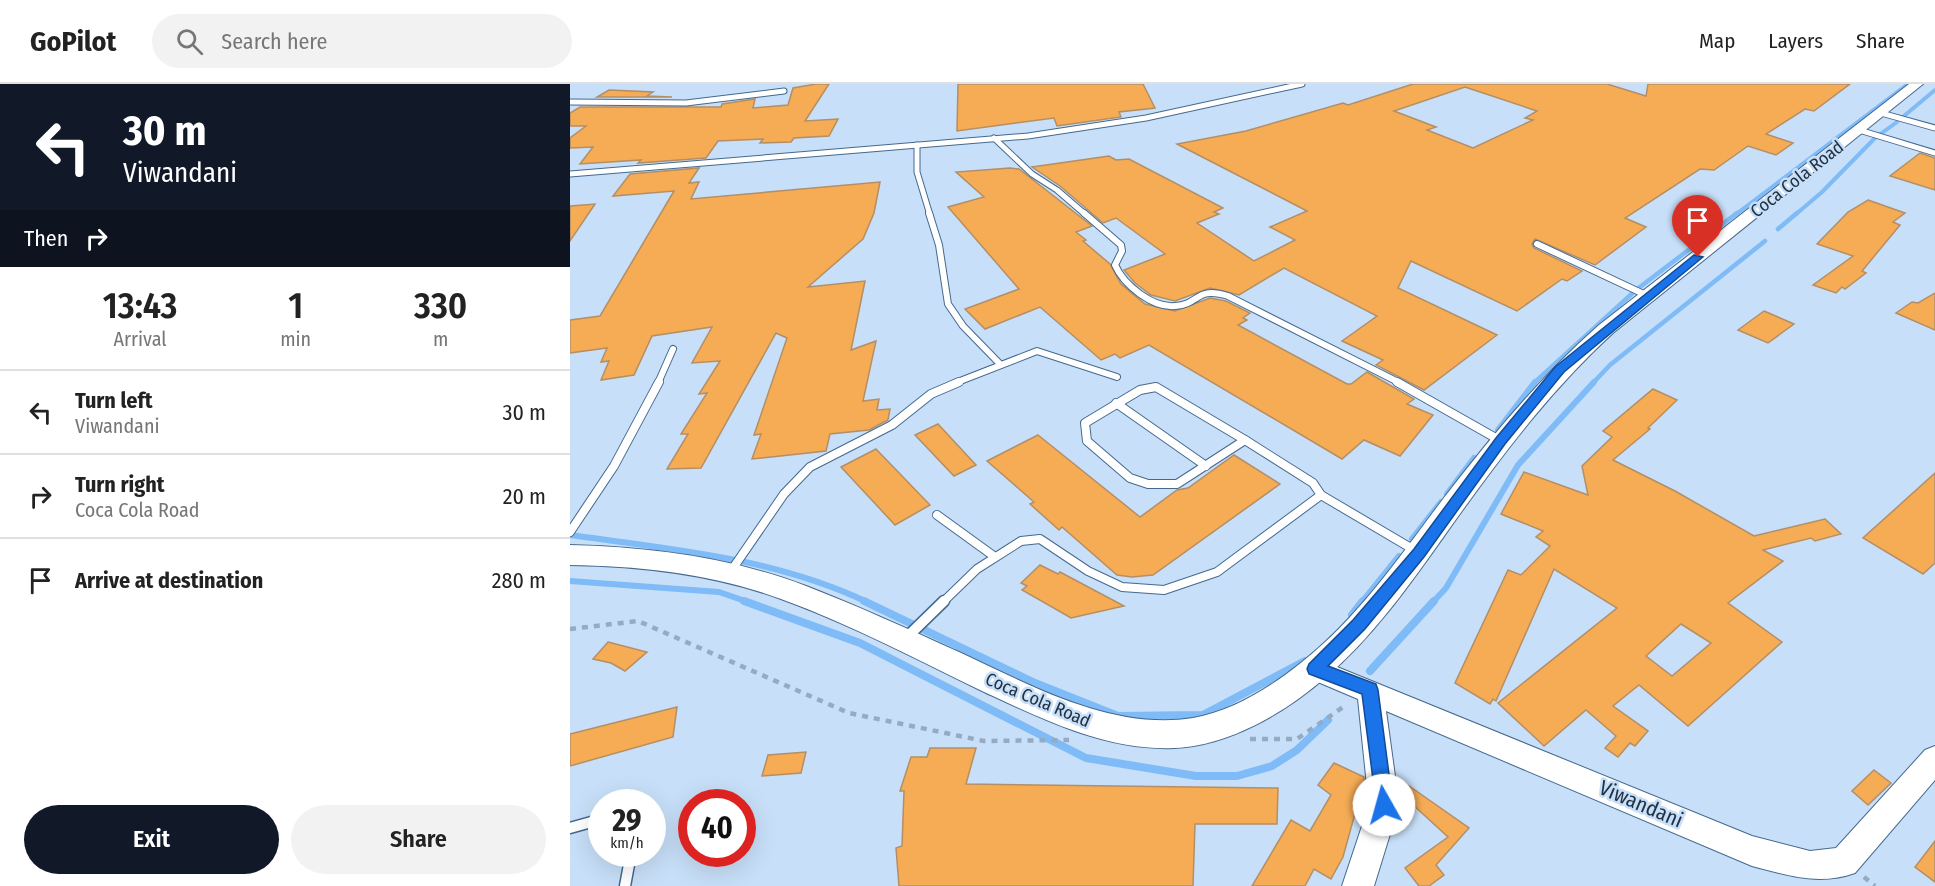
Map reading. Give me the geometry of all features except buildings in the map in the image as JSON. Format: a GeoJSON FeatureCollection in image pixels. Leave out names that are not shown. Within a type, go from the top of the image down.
{"type":"FeatureCollection","features":[{"type":"Feature","properties":{"kind":"main road","name":"Coca Cola Road"},"geometry":{"type":"LineString","coordinates":[[570,555],[655,558],[731,571],[824,604],[1073,718],[1119,730],[1177,734],[1223,724],[1260,705],[1315,669],[1359,624],[1419,553],[1501,441],[1560,370],[1648,296],[1917,84]]}},
{"type":"Feature","properties":{"kind":"street","name":"Viwandani"},"geometry":{"type":"LineString","coordinates":[[1315,669],[1752,851],[1810,866],[1844,862],[1935,759]]}},
{"type":"Feature","properties":{"kind":"street"},"geometry":{"type":"LineString","coordinates":[[1358,886],[1384,805],[1370,690]]}},
{"type":"Feature","properties":{"kind":"lane"},"geometry":{"type":"LineString","coordinates":[[570,174],[994,138],[1140,120],[1302,84]]}},
{"type":"Feature","properties":{"kind":"lane"},"geometry":{"type":"LineString","coordinates":[[570,102],[686,103],[784,91]]}},
{"type":"Feature","properties":{"kind":"lane"},"geometry":{"type":"LineString","coordinates":[[1881,113],[1935,128]]}},
{"type":"Feature","properties":{"kind":"lane"},"geometry":{"type":"LineString","coordinates":[[1859,130],[1935,153]]}},
{"type":"Feature","properties":{"kind":"lane"},"geometry":{"type":"LineString","coordinates":[[994,138],[1032,174],[1057,190],[1121,245],[1122,251],[1114,265],[1116,273],[1157,303],[1178,306],[1205,293],[1217,292],[1401,384],[1501,441]]}},
{"type":"Feature","properties":{"kind":"lane"},"geometry":{"type":"LineString","coordinates":[[917,145],[917,172],[939,245],[948,304],[963,326],[1000,364]]}},
{"type":"Feature","properties":{"kind":"lane"},"geometry":{"type":"LineString","coordinates":[[1537,244],[1648,296]]}},
{"type":"Feature","properties":{"kind":"lane"},"geometry":{"type":"LineString","coordinates":[[570,532],[601,490],[623,453],[642,418],[673,348]]}},
{"type":"Feature","properties":{"kind":"lane"},"geometry":{"type":"LineString","coordinates":[[731,571],[784,494],[810,467],[892,425],[931,394],[1000,364],[1037,351],[1117,377]]}},
{"type":"Feature","properties":{"kind":"lane"},"geometry":{"type":"LineString","coordinates":[[1245,440],[1178,484],[1148,484],[1130,478],[1113,466],[1087,441],[1085,423],[1140,390],[1156,387],[1245,440],[1313,483],[1321,495],[1330,498],[1419,553]]}},
{"type":"Feature","properties":{"kind":"lane"},"geometry":{"type":"LineString","coordinates":[[1116,403],[1206,466]]}},
{"type":"Feature","properties":{"kind":"lane"},"geometry":{"type":"LineString","coordinates":[[904,640],[977,568],[1021,541],[1040,539],[1088,571],[1122,587],[1164,590],[1217,572],[1321,495]]}},
{"type":"Feature","properties":{"kind":"lane"},"geometry":{"type":"LineString","coordinates":[[937,514],[995,557]]}},
{"type":"Feature","properties":{"kind":"lane"},"geometry":{"type":"LineString","coordinates":[[570,828],[588,823]]}},
{"type":"Feature","properties":{"kind":"lane"},"geometry":{"type":"LineString","coordinates":[[625,886],[628,867]]}},
{"type":"Feature","properties":{"kind":"path"},"geometry":{"type":"LineString","coordinates":[[570,629],[638,621],[849,713],[984,741],[1077,740]]}},
{"type":"Feature","properties":{"kind":"path"},"geometry":{"type":"LineString","coordinates":[[1239,739],[1297,739],[1370,690]]}},
{"type":"Feature","properties":{"kind":"waterway"},"geometry":{"type":"LineString","coordinates":[[1735,215],[1908,84]]}},
{"type":"Feature","properties":{"kind":"waterway"},"geometry":{"type":"LineString","coordinates":[[1904,116],[1935,90]]}},
{"type":"Feature","properties":{"kind":"waterway"},"geometry":{"type":"LineString","coordinates":[[1879,135],[1897,122]]}},
{"type":"Feature","properties":{"kind":"waterway"},"geometry":{"type":"LineString","coordinates":[[1795,215],[1822,192],[1876,137]]}},
{"type":"Feature","properties":{"kind":"waterway"},"geometry":{"type":"LineString","coordinates":[[1535,382],[1636,290],[1737,213]]}},
{"type":"Feature","properties":{"kind":"waterway"},"geometry":{"type":"LineString","coordinates":[[1778,229],[1797,213]]}},
{"type":"Feature","properties":{"kind":"waterway"},"geometry":{"type":"LineString","coordinates":[[1593,383],[1610,365],[1765,241]]}},
{"type":"Feature","properties":{"kind":"waterway"},"geometry":{"type":"LineString","coordinates":[[1498,430],[1535,382]]}},
{"type":"Feature","properties":{"kind":"waterway"},"geometry":{"type":"LineString","coordinates":[[1433,602],[1446,588],[1518,465],[1594,382]]}},
{"type":"Feature","properties":{"kind":"waterway"},"geometry":{"type":"LineString","coordinates":[[1447,494],[1474,458]]}},
{"type":"Feature","properties":{"kind":"waterway"},"geometry":{"type":"LineString","coordinates":[[1412,539],[1441,502]]}},
{"type":"Feature","properties":{"kind":"waterway"},"geometry":{"type":"LineString","coordinates":[[570,535],[722,557],[759,565],[832,587],[867,602]]}},
{"type":"Feature","properties":{"kind":"waterway"},"geometry":{"type":"LineString","coordinates":[[1362,602],[1399,556]]}},
{"type":"Feature","properties":{"kind":"waterway"},"geometry":{"type":"LineString","coordinates":[[570,581],[719,592],[748,602]]}},
{"type":"Feature","properties":{"kind":"waterway"},"geometry":{"type":"LineString","coordinates":[[744,601],[860,643],[1086,758],[1196,776],[1237,776],[1272,766],[1297,750],[1328,720]]}},
{"type":"Feature","properties":{"kind":"waterway"},"geometry":{"type":"LineString","coordinates":[[864,601],[1035,683],[1118,716],[1203,715],[1305,661]]}},
{"type":"Feature","properties":{"kind":"waterway"},"geometry":{"type":"LineString","coordinates":[[1352,615],[1363,601]]}},
{"type":"Feature","properties":{"kind":"waterway"},"geometry":{"type":"LineString","coordinates":[[1370,671],[1434,601]]}},
{"type":"Feature","properties":{"kind":"route"},"geometry":{"type":"LineString","coordinates":[[1384,805],[1370,690],[1315,669],[1359,624],[1419,553],[1501,441],[1560,370],[1595,338],[1698,257]]}}]}
